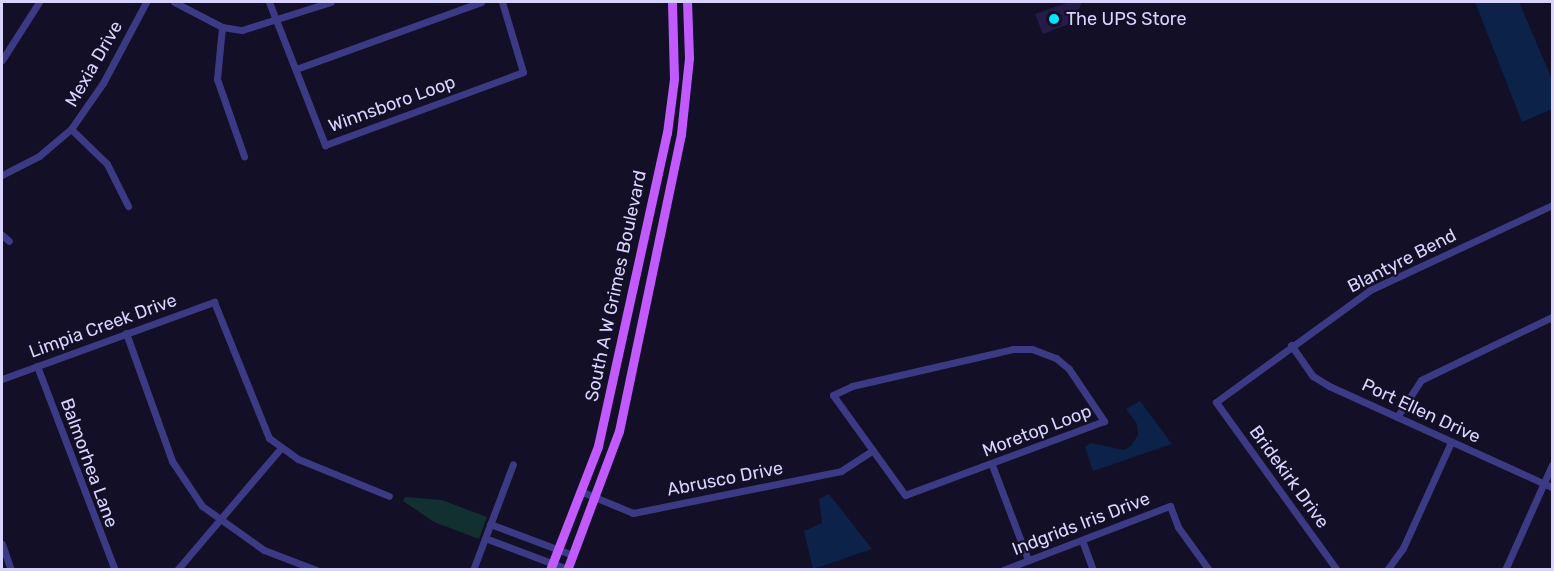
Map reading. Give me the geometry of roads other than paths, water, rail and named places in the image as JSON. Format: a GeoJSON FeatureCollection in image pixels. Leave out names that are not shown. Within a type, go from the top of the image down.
{"type":"FeatureCollection","features":[{"type":"Feature","properties":{"kind":"main road","name":"South A W Grimes Boulevard"},"geometry":{"type":"LineString","coordinates":[[551,567],[598,446],[656,182],[674,79],[672,2]]}},
{"type":"Feature","properties":{"kind":"main road","name":"South A W Grimes Boulevard"},"geometry":{"type":"LineString","coordinates":[[567,569],[596,497],[626,400],[671,185],[687,80],[687,2]]}},
{"type":"Feature","properties":{"kind":"main road"},"geometry":{"type":"LineString","coordinates":[[674,79],[687,80]]}},
{"type":"Feature","properties":{"kind":"main road"},"geometry":{"type":"LineString","coordinates":[[656,182],[671,185]]}},
{"type":"Feature","properties":{"kind":"main road"},"geometry":{"type":"LineString","coordinates":[[613,373],[626,400]]}},
{"type":"Feature","properties":{"kind":"street"},"geometry":{"type":"LineString","coordinates":[[2,60],[39,2]]}},
{"type":"Feature","properties":{"kind":"street","name":"Mexia Drive"},"geometry":{"type":"LineString","coordinates":[[2,175],[39,156],[71,129],[103,83],[146,2]]}},
{"type":"Feature","properties":{"kind":"street"},"geometry":{"type":"LineString","coordinates":[[174,2],[222,27],[252,29],[331,2]]}},
{"type":"Feature","properties":{"kind":"street","name":"Winnsboro Loop"},"geometry":{"type":"LineString","coordinates":[[269,2],[325,145],[523,72],[502,2]]}},
{"type":"Feature","properties":{"kind":"street"},"geometry":{"type":"LineString","coordinates":[[297,69],[481,2]]}},
{"type":"Feature","properties":{"kind":"street"},"geometry":{"type":"LineString","coordinates":[[222,27],[217,79],[244,156]]}},
{"type":"Feature","properties":{"kind":"street"},"geometry":{"type":"LineString","coordinates":[[71,129],[107,164],[128,206]]}},
{"type":"Feature","properties":{"kind":"street","name":"Blantyre Bend"},"geometry":{"type":"LineString","coordinates":[[1216,402],[1291,345],[1370,290],[1552,205]]}},
{"type":"Feature","properties":{"kind":"street"},"geometry":{"type":"LineString","coordinates":[[2,236],[9,241]]}},
{"type":"Feature","properties":{"kind":"street","name":"Limpia Creek Drive"},"geometry":{"type":"LineString","coordinates":[[2,379],[214,302],[259,419],[280,449]]}},
{"type":"Feature","properties":{"kind":"street"},"geometry":{"type":"LineString","coordinates":[[1397,417],[1421,380],[1552,317]]}},
{"type":"Feature","properties":{"kind":"street"},"geometry":{"type":"LineString","coordinates":[[126,333],[172,461],[202,506],[219,522],[264,550],[316,570]]}},
{"type":"Feature","properties":{"kind":"street","name":"Port Ellen Drive"},"geometry":{"type":"LineString","coordinates":[[1291,345],[1313,376],[1552,488]]}},
{"type":"Feature","properties":{"kind":"street","name":"Moretop Loop"},"geometry":{"type":"LineString","coordinates":[[1013,349],[1050,353],[1069,369],[1104,421],[992,465],[905,495],[873,450],[833,395],[852,386],[1013,349]]}},
{"type":"Feature","properties":{"kind":"street","name":"Balmorhea Lane"},"geometry":{"type":"LineString","coordinates":[[37,366],[115,570]]}},
{"type":"Feature","properties":{"kind":"street","name":"Bridekirk Drive"},"geometry":{"type":"LineString","coordinates":[[1216,402],[1337,570]]}},
{"type":"Feature","properties":{"kind":"street"},"geometry":{"type":"LineString","coordinates":[[1387,570],[1403,548],[1451,442]]}},
{"type":"Feature","properties":{"kind":"street"},"geometry":{"type":"LineString","coordinates":[[177,570],[280,449],[389,496]]}},
{"type":"Feature","properties":{"kind":"street","name":"Abrusco Drive"},"geometry":{"type":"LineString","coordinates":[[580,491],[633,513],[832,474],[873,450]]}},
{"type":"Feature","properties":{"kind":"street"},"geometry":{"type":"LineString","coordinates":[[473,570],[513,464]]}},
{"type":"Feature","properties":{"kind":"street"},"geometry":{"type":"LineString","coordinates":[[992,465],[1028,560]]}},
{"type":"Feature","properties":{"kind":"street"},"geometry":{"type":"LineString","coordinates":[[1505,570],[1552,465]]}},
{"type":"Feature","properties":{"kind":"street","name":"Indgrids Iris Drive"},"geometry":{"type":"LineString","coordinates":[[1003,570],[1170,506],[1178,527],[1209,570]]}},
{"type":"Feature","properties":{"kind":"street"},"geometry":{"type":"LineString","coordinates":[[490,524],[573,555]]}},
{"type":"Feature","properties":{"kind":"street"},"geometry":{"type":"LineString","coordinates":[[484,538],[551,567],[567,569]]}},
{"type":"Feature","properties":{"kind":"street"},"geometry":{"type":"LineString","coordinates":[[1082,540],[1093,570]]}},
{"type":"Feature","properties":{"kind":"street"},"geometry":{"type":"LineString","coordinates":[[2,544],[11,570]]}},
{"type":"Feature","properties":{"kind":"water"},"geometry":{"type":"Polygon","coordinates":[[[1475,2],[1519,2],[1552,79],[1552,109],[1522,122],[1475,2]]]}},
{"type":"Feature","properties":{"kind":"water"},"geometry":{"type":"Polygon","coordinates":[[[1140,401],[1172,444],[1093,471],[1085,447],[1091,443],[1124,450],[1131,446],[1138,435],[1137,424],[1126,409],[1140,401]]]}},
{"type":"Feature","properties":{"kind":"water"},"geometry":{"type":"Polygon","coordinates":[[[829,494],[872,549],[813,569],[804,531],[822,523],[819,499],[829,494]]]}},
{"type":"Feature","properties":{"kind":"place","name":"The UPS Store"},"geometry":{"type":"Point","coordinates":[1054,19]}}]}
